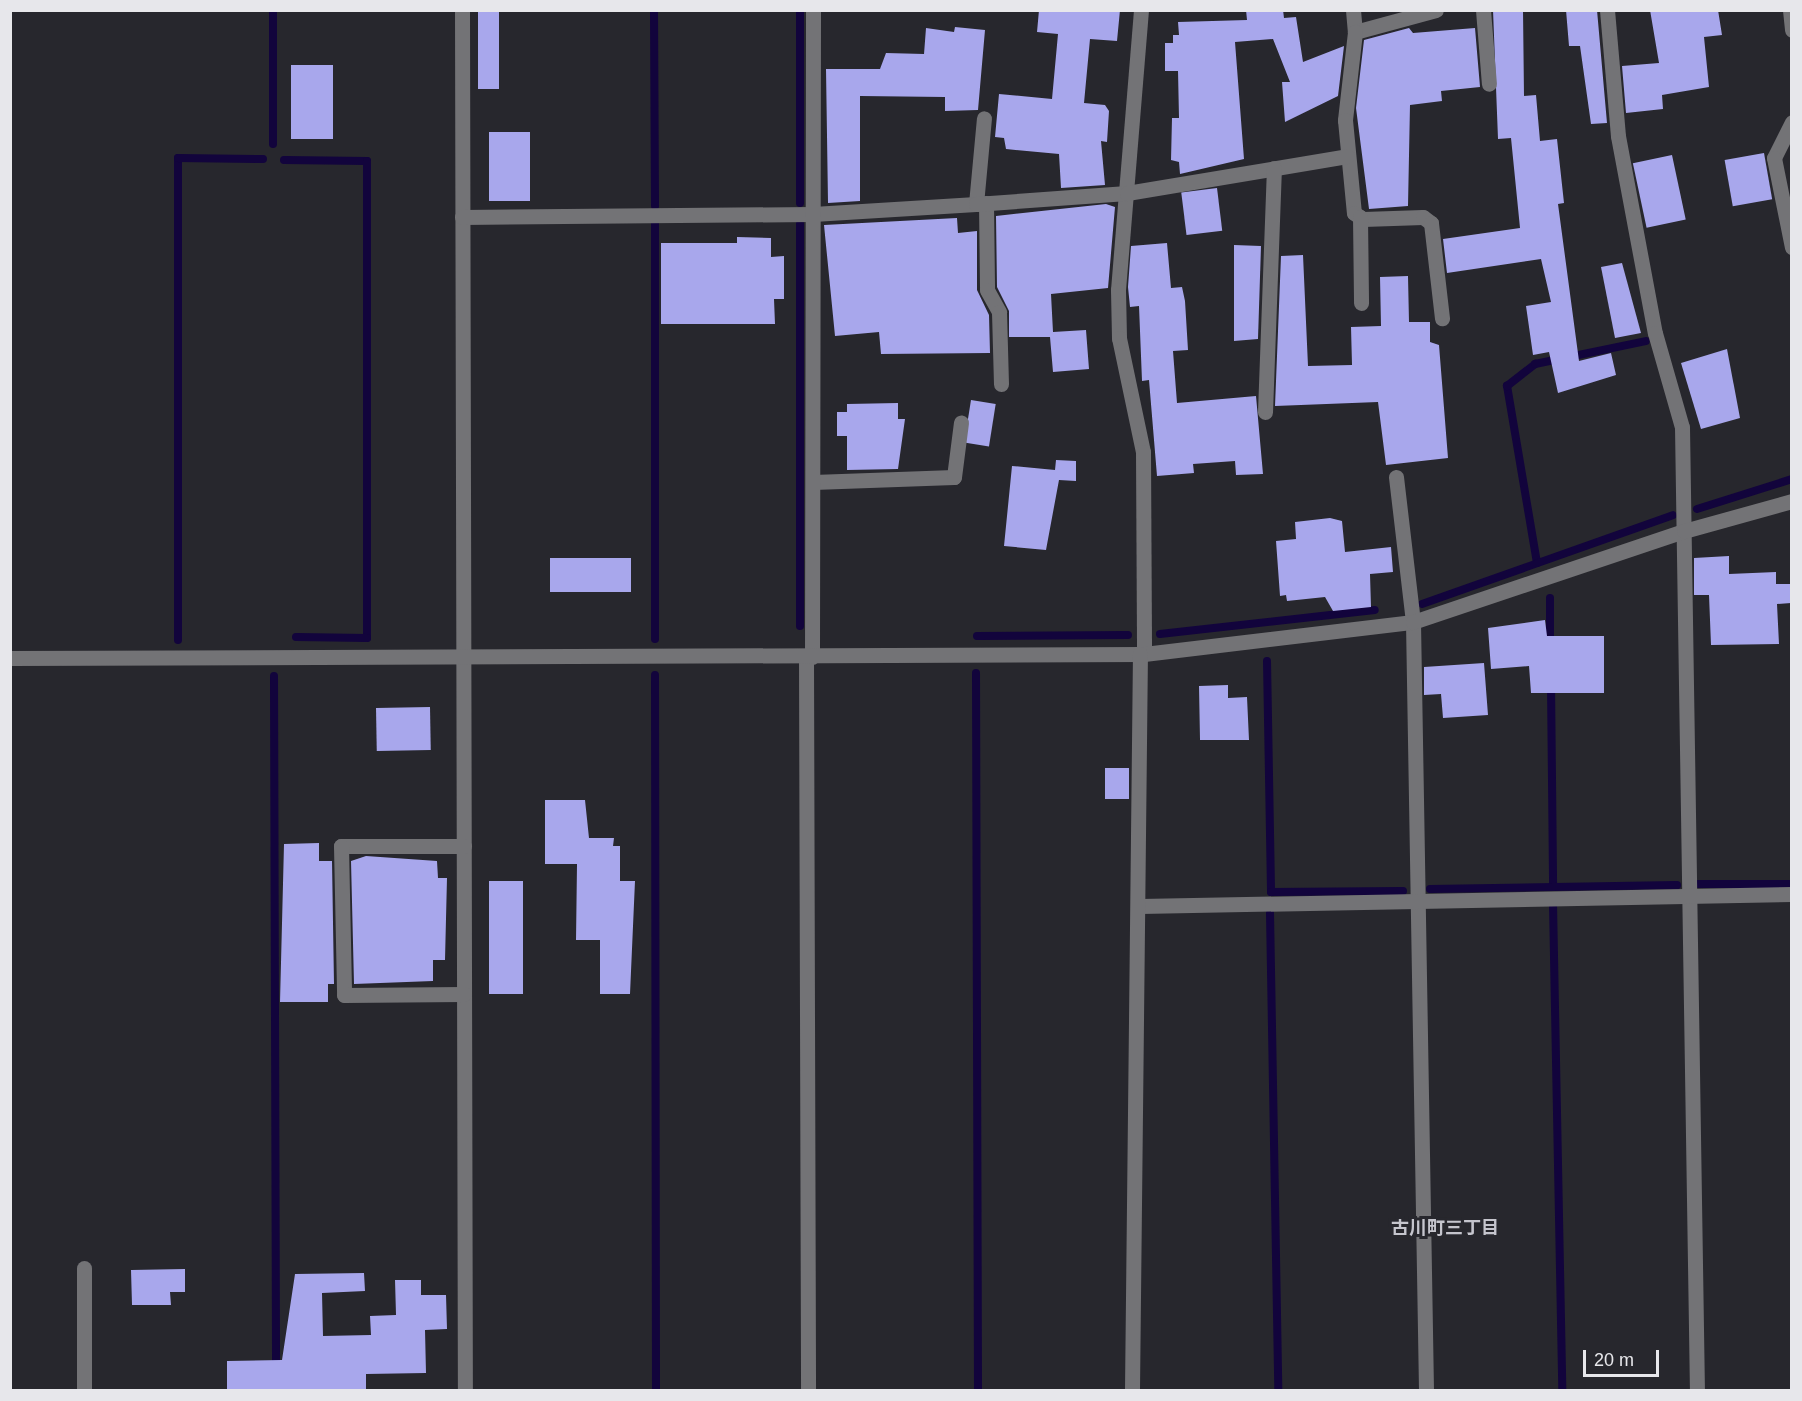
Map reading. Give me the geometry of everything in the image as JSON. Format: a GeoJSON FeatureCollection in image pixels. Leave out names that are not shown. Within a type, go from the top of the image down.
{"type":"FeatureCollection","features":[{"type":"Feature","properties":{"kind":"street"},"geometry":{"type":"LineString","coordinates":[[462,10],[465,1390]]}},
{"type":"Feature","properties":{"kind":"street"},"geometry":{"type":"LineString","coordinates":[[808,1390],[813,10]]}},
{"type":"Feature","properties":{"kind":"street"},"geometry":{"type":"LineString","coordinates":[[1132,1390],[1140,906],[1143,452],[1119,338],[1141,10]]}},
{"type":"Feature","properties":{"kind":"street"},"geometry":{"type":"LineString","coordinates":[[1353,10],[1355,32],[1347,156],[1354,213],[1360,217],[1423,217],[1431,224],[1442,318]]}},
{"type":"Feature","properties":{"kind":"street"},"geometry":{"type":"LineString","coordinates":[[1355,32],[1436,10]]}},
{"type":"Feature","properties":{"kind":"street"},"geometry":{"type":"LineString","coordinates":[[1483,10],[1489,84]]}},
{"type":"Feature","properties":{"kind":"street"},"geometry":{"type":"LineString","coordinates":[[1607,10],[1618,136],[1655,333],[1682,427],[1697,1390]]}},
{"type":"Feature","properties":{"kind":"street"},"geometry":{"type":"LineString","coordinates":[[1790,10],[1791,30]]}},
{"type":"Feature","properties":{"kind":"street"},"geometry":{"type":"LineString","coordinates":[[984,118],[981,204],[987,290],[999,312],[1001,384]]}},
{"type":"Feature","properties":{"kind":"street"},"geometry":{"type":"LineString","coordinates":[[1791,122],[1786,141],[1774,158],[1791,248]]}},
{"type":"Feature","properties":{"kind":"street"},"geometry":{"type":"LineString","coordinates":[[462,217],[813,214],[981,204],[1127,193],[1347,156]]}},
{"type":"Feature","properties":{"kind":"street"},"geometry":{"type":"LineString","coordinates":[[1265,412],[1274,168]]}},
{"type":"Feature","properties":{"kind":"street"},"geometry":{"type":"LineString","coordinates":[[1360,217],[1361,303]]}},
{"type":"Feature","properties":{"kind":"street"},"geometry":{"type":"LineString","coordinates":[[813,482],[954,477],[961,422]]}},
{"type":"Feature","properties":{"kind":"street"},"geometry":{"type":"LineString","coordinates":[[1396,477],[1413,622],[1426,1390]]}},
{"type":"Feature","properties":{"kind":"street"},"geometry":{"type":"LineString","coordinates":[[10,658],[809,657],[1142,654],[1413,622],[1684,531],[1791,501]]}},
{"type":"Feature","properties":{"kind":"street"},"geometry":{"type":"LineString","coordinates":[[464,846],[341,846],[344,995],[464,994]]}},
{"type":"Feature","properties":{"kind":"street"},"geometry":{"type":"LineString","coordinates":[[1140,906],[1791,894]]}},
{"type":"Feature","properties":{"kind":"street"},"geometry":{"type":"LineString","coordinates":[[84,1268],[84,1390]]}},
{"type":"Feature","properties":{"kind":"building"},"geometry":{"type":"Polygon","coordinates":[[[478,10],[499,10],[499,89],[478,89],[478,10]]]}},
{"type":"Feature","properties":{"kind":"building"},"geometry":{"type":"Polygon","coordinates":[[[1039,10],[1120,10],[1117,41],[1090,39],[1084,103],[1105,105],[1109,111],[1107,142],[1101,141],[1105,185],[1061,188],[1059,154],[1006,149],[1004,138],[995,137],[999,94],[1052,99],[1058,34],[1037,32],[1039,10]]]}},
{"type":"Feature","properties":{"kind":"building"},"geometry":{"type":"Polygon","coordinates":[[[1246,10],[1283,10],[1284,18],[1296,17],[1303,62],[1344,46],[1338,96],[1285,122],[1282,82],[1290,82],[1273,39],[1235,42],[1244,159],[1180,174],[1179,162],[1171,160],[1172,118],[1179,118],[1178,71],[1165,71],[1165,43],[1173,43],[1173,35],[1179,35],[1178,22],[1247,20],[1246,10]]]}},
{"type":"Feature","properties":{"kind":"building"},"geometry":{"type":"Polygon","coordinates":[[[1493,10],[1523,10],[1524,96],[1536,95],[1540,141],[1557,139],[1564,203],[1558,204],[1579,361],[1611,353],[1616,375],[1558,393],[1549,352],[1533,355],[1526,306],[1551,302],[1541,259],[1447,273],[1443,239],[1520,228],[1511,138],[1498,139],[1493,10]]]}},
{"type":"Feature","properties":{"kind":"building"},"geometry":{"type":"Polygon","coordinates":[[[1566,10],[1597,10],[1607,123],[1591,124],[1580,46],[1569,46],[1566,10]]]}},
{"type":"Feature","properties":{"kind":"building"},"geometry":{"type":"Polygon","coordinates":[[[1650,10],[1718,10],[1722,35],[1704,37],[1709,87],[1662,95],[1663,109],[1626,113],[1622,66],[1659,63],[1650,10]]]}},
{"type":"Feature","properties":{"kind":"building"},"geometry":{"type":"Polygon","coordinates":[[[955,27],[985,30],[978,110],[945,111],[945,97],[860,96],[860,201],[828,203],[826,69],[880,69],[886,53],[924,54],[926,28],[954,32],[955,27]]]}},
{"type":"Feature","properties":{"kind":"building"},"geometry":{"type":"Polygon","coordinates":[[[1409,28],[1413,33],[1475,28],[1480,87],[1441,91],[1442,101],[1410,105],[1408,206],[1369,209],[1356,108],[1364,40],[1409,28]]]}},
{"type":"Feature","properties":{"kind":"building"},"geometry":{"type":"Polygon","coordinates":[[[291,65],[333,65],[333,139],[291,139],[291,65]]]}},
{"type":"Feature","properties":{"kind":"building"},"geometry":{"type":"Polygon","coordinates":[[[489,132],[530,132],[530,201],[489,201],[489,132]]]}},
{"type":"Feature","properties":{"kind":"building"},"geometry":{"type":"Polygon","coordinates":[[[1764,153],[1772,199],[1733,206],[1725,160],[1764,153]]]}},
{"type":"Feature","properties":{"kind":"building"},"geometry":{"type":"Polygon","coordinates":[[[1672,155],[1686,220],[1647,228],[1633,163],[1672,155]]]}},
{"type":"Feature","properties":{"kind":"building"},"geometry":{"type":"Polygon","coordinates":[[[1217,188],[1222,231],[1187,235],[1181,192],[1217,188]]]}},
{"type":"Feature","properties":{"kind":"building"},"geometry":{"type":"Polygon","coordinates":[[[1106,204],[1115,207],[1108,288],[1051,294],[1053,332],[1086,330],[1089,369],[1053,372],[1050,337],[1009,337],[1009,311],[997,287],[996,216],[1106,204]]]}},
{"type":"Feature","properties":{"kind":"building"},"geometry":{"type":"Polygon","coordinates":[[[957,218],[958,233],[977,231],[977,290],[989,315],[990,353],[881,354],[879,332],[835,336],[824,225],[957,218]]]}},
{"type":"Feature","properties":{"kind":"building"},"geometry":{"type":"Polygon","coordinates":[[[737,237],[771,238],[771,257],[784,256],[784,299],[774,299],[775,324],[661,324],[661,243],[737,243],[737,237]]]}},
{"type":"Feature","properties":{"kind":"building"},"geometry":{"type":"Polygon","coordinates":[[[1167,243],[1171,288],[1182,287],[1185,301],[1188,350],[1173,351],[1177,403],[1256,396],[1263,474],[1236,475],[1235,461],[1193,464],[1194,473],[1157,476],[1149,380],[1142,381],[1139,306],[1130,307],[1128,287],[1131,246],[1167,243]]]}},
{"type":"Feature","properties":{"kind":"building"},"geometry":{"type":"Polygon","coordinates":[[[1234,245],[1261,246],[1258,339],[1234,341],[1234,245]]]}},
{"type":"Feature","properties":{"kind":"building"},"geometry":{"type":"Polygon","coordinates":[[[1303,255],[1308,366],[1352,365],[1351,327],[1381,326],[1380,277],[1408,276],[1409,322],[1430,322],[1430,342],[1439,345],[1448,458],[1386,465],[1378,402],[1275,406],[1281,256],[1303,255]]]}},
{"type":"Feature","properties":{"kind":"building"},"geometry":{"type":"Polygon","coordinates":[[[1622,263],[1641,333],[1615,338],[1601,267],[1622,263]]]}},
{"type":"Feature","properties":{"kind":"building"},"geometry":{"type":"Polygon","coordinates":[[[1727,349],[1740,418],[1701,429],[1681,363],[1727,349]]]}},
{"type":"Feature","properties":{"kind":"building"},"geometry":{"type":"Polygon","coordinates":[[[971,400],[996,404],[989,446],[964,442],[971,400]]]}},
{"type":"Feature","properties":{"kind":"building"},"geometry":{"type":"Polygon","coordinates":[[[898,403],[898,419],[905,419],[898,469],[847,470],[847,436],[837,436],[837,412],[847,412],[847,404],[898,403]]]}},
{"type":"Feature","properties":{"kind":"building"},"geometry":{"type":"Polygon","coordinates":[[[1056,460],[1076,461],[1076,481],[1059,480],[1046,550],[1004,546],[1012,466],[1055,470],[1056,460]]]}},
{"type":"Feature","properties":{"kind":"building"},"geometry":{"type":"Polygon","coordinates":[[[1330,518],[1342,521],[1345,552],[1391,547],[1393,572],[1370,574],[1371,607],[1333,611],[1325,597],[1287,601],[1286,595],[1280,596],[1276,541],[1296,539],[1295,522],[1330,518]]]}},
{"type":"Feature","properties":{"kind":"building"},"geometry":{"type":"Polygon","coordinates":[[[1729,556],[1729,574],[1776,572],[1776,584],[1790,584],[1791,603],[1777,604],[1779,644],[1711,645],[1709,595],[1694,595],[1694,558],[1729,556]]]}},
{"type":"Feature","properties":{"kind":"building"},"geometry":{"type":"Polygon","coordinates":[[[550,558],[631,558],[631,592],[550,592],[550,558]]]}},
{"type":"Feature","properties":{"kind":"building"},"geometry":{"type":"Polygon","coordinates":[[[1545,620],[1547,636],[1604,636],[1604,693],[1531,693],[1529,666],[1491,669],[1488,628],[1545,620]]]}},
{"type":"Feature","properties":{"kind":"building"},"geometry":{"type":"Polygon","coordinates":[[[1484,663],[1488,715],[1443,718],[1441,694],[1424,695],[1424,667],[1484,663]]]}},
{"type":"Feature","properties":{"kind":"building"},"geometry":{"type":"Polygon","coordinates":[[[1228,685],[1228,698],[1247,697],[1249,740],[1200,740],[1199,686],[1228,685]]]}},
{"type":"Feature","properties":{"kind":"building"},"geometry":{"type":"Polygon","coordinates":[[[430,707],[431,750],[377,751],[376,708],[430,707]]]}},
{"type":"Feature","properties":{"kind":"building"},"geometry":{"type":"Polygon","coordinates":[[[1105,768],[1129,768],[1129,799],[1105,799],[1105,768]]]}},
{"type":"Feature","properties":{"kind":"building"},"geometry":{"type":"Polygon","coordinates":[[[545,800],[585,800],[589,838],[614,838],[613,846],[620,846],[620,881],[635,881],[630,994],[600,994],[600,940],[576,940],[577,864],[545,864],[545,800]]]}},
{"type":"Feature","properties":{"kind":"building"},"geometry":{"type":"Polygon","coordinates":[[[319,843],[319,861],[332,861],[334,984],[328,984],[328,1002],[280,1002],[284,844],[319,843]]]}},
{"type":"Feature","properties":{"kind":"building"},"geometry":{"type":"Polygon","coordinates":[[[366,856],[437,861],[438,878],[447,878],[445,960],[433,960],[433,981],[354,984],[351,861],[366,856]]]}},
{"type":"Feature","properties":{"kind":"building"},"geometry":{"type":"Polygon","coordinates":[[[489,881],[523,881],[523,994],[489,994],[489,881]]]}},
{"type":"Feature","properties":{"kind":"building"},"geometry":{"type":"Polygon","coordinates":[[[185,1269],[185,1292],[170,1292],[171,1305],[132,1305],[131,1270],[185,1269]]]}},
{"type":"Feature","properties":{"kind":"building"},"geometry":{"type":"Polygon","coordinates":[[[364,1273],[365,1291],[322,1293],[323,1336],[371,1335],[370,1316],[396,1315],[395,1280],[421,1280],[421,1295],[446,1295],[447,1329],[425,1330],[426,1373],[366,1374],[366,1390],[227,1390],[227,1361],[282,1360],[295,1274],[364,1273]]]}},
{"type":"Feature","properties":{"kind":"waterway"},"geometry":{"type":"LineString","coordinates":[[273,10],[273,144]]}},
{"type":"Feature","properties":{"kind":"waterway"},"geometry":{"type":"LineString","coordinates":[[654,10],[655,206]]}},
{"type":"Feature","properties":{"kind":"waterway"},"geometry":{"type":"LineString","coordinates":[[800,10],[800,203]]}},
{"type":"Feature","properties":{"kind":"waterway"},"geometry":{"type":"LineString","coordinates":[[178,640],[178,158],[263,159]]}},
{"type":"Feature","properties":{"kind":"waterway"},"geometry":{"type":"LineString","coordinates":[[284,160],[367,161],[367,638],[296,637]]}},
{"type":"Feature","properties":{"kind":"waterway"},"geometry":{"type":"LineString","coordinates":[[655,224],[655,639]]}},
{"type":"Feature","properties":{"kind":"waterway"},"geometry":{"type":"LineString","coordinates":[[800,224],[800,626]]}},
{"type":"Feature","properties":{"kind":"waterway"},"geometry":{"type":"LineString","coordinates":[[1537,563],[1507,386],[1535,364],[1646,341]]}},
{"type":"Feature","properties":{"kind":"waterway"},"geometry":{"type":"LineString","coordinates":[[1697,509],[1792,479]]}},
{"type":"Feature","properties":{"kind":"waterway"},"geometry":{"type":"LineString","coordinates":[[1422,604],[1673,515]]}},
{"type":"Feature","properties":{"kind":"waterway"},"geometry":{"type":"LineString","coordinates":[[1550,598],[1550,645]]}},
{"type":"Feature","properties":{"kind":"waterway"},"geometry":{"type":"LineString","coordinates":[[1160,634],[1375,610]]}},
{"type":"Feature","properties":{"kind":"waterway"},"geometry":{"type":"LineString","coordinates":[[977,636],[1128,635]]}},
{"type":"Feature","properties":{"kind":"waterway"},"geometry":{"type":"LineString","coordinates":[[1267,661],[1271,892],[1403,891]]}},
{"type":"Feature","properties":{"kind":"waterway"},"geometry":{"type":"LineString","coordinates":[[976,673],[978,1390]]}},
{"type":"Feature","properties":{"kind":"waterway"},"geometry":{"type":"LineString","coordinates":[[655,675],[656,1390]]}},
{"type":"Feature","properties":{"kind":"waterway"},"geometry":{"type":"LineString","coordinates":[[274,676],[276,1368]]}},
{"type":"Feature","properties":{"kind":"waterway"},"geometry":{"type":"LineString","coordinates":[[1551,684],[1553,887]]}},
{"type":"Feature","properties":{"kind":"waterway"},"geometry":{"type":"LineString","coordinates":[[1698,884],[1792,884]]}},
{"type":"Feature","properties":{"kind":"waterway"},"geometry":{"type":"LineString","coordinates":[[1430,889],[1677,885]]}},
{"type":"Feature","properties":{"kind":"waterway"},"geometry":{"type":"LineString","coordinates":[[1553,904],[1562,1390]]}},
{"type":"Feature","properties":{"kind":"waterway"},"geometry":{"type":"LineString","coordinates":[[1270,913],[1278,1390]]}},
{"type":"Feature","properties":{"kind":"district","name":"古川町三丁目"},"geometry":{"type":"Point","coordinates":[1445,1228]}}]}
